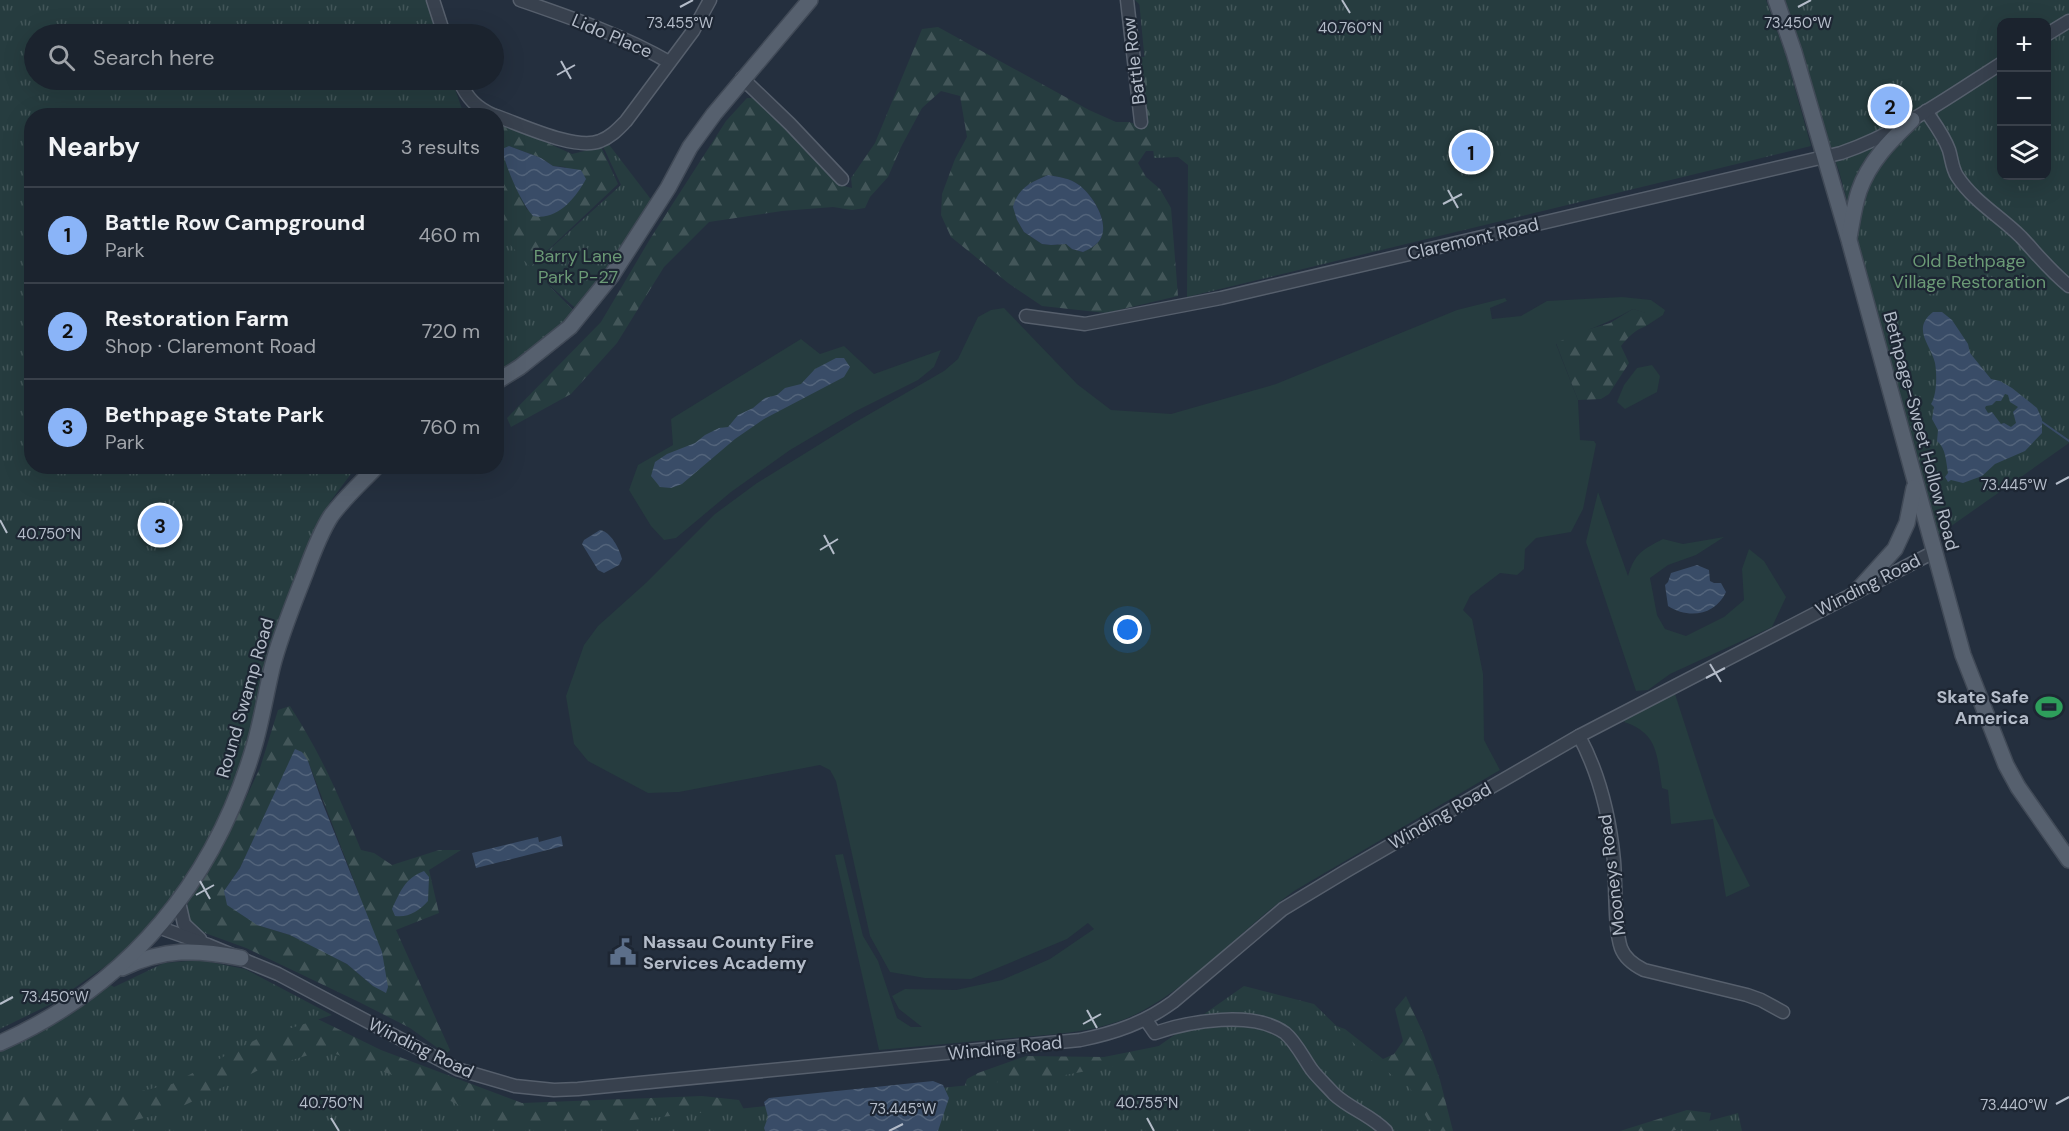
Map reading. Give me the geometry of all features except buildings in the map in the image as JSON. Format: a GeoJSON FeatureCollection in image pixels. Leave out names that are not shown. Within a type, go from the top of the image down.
{"type":"FeatureCollection","features":[{"type":"Feature","properties":{"kind":"main road"},"geometry":{"type":"LineString","coordinates":[[504,377],[570,327],[612,275],[668,188],[690,147],[742,78],[810,0]]}},
{"type":"Feature","properties":{"kind":"main road","name":"Bethpage-Sweet Hollow Road"},"geometry":{"type":"LineString","coordinates":[[1776,0],[1794,52],[1849,240],[1963,655],[2006,765],[2018,787],[2067,858]]}},
{"type":"Feature","properties":{"kind":"main road"},"geometry":{"type":"LineString","coordinates":[[1849,240],[1858,193],[1868,171],[1888,143],[1911,120]]}},
{"type":"Feature","properties":{"kind":"main road","name":"Round Swamp Road"},"geometry":{"type":"LineString","coordinates":[[0,1043],[52,1016],[104,979],[158,927],[197,876],[212,850],[242,783],[256,740],[272,668],[286,622],[316,548],[330,518],[369,474]]}},
{"type":"Feature","properties":{"kind":"main road"},"geometry":{"type":"LineString","coordinates":[[1857,591],[1895,549],[1907,523],[1915,482]]}},
{"type":"Feature","properties":{"kind":"main road"},"geometry":{"type":"LineString","coordinates":[[104,979],[124,967],[149,957],[181,951],[206,952],[241,958]]}},
{"type":"Feature","properties":{"kind":"street"},"geometry":{"type":"LineString","coordinates":[[433,0],[441,24]]}},
{"type":"Feature","properties":{"kind":"street","name":"Lido Place"},"geometry":{"type":"LineString","coordinates":[[520,0],[611,32],[669,62]]}},
{"type":"Feature","properties":{"kind":"street"},"geometry":{"type":"LineString","coordinates":[[504,119],[572,142],[592,144],[615,133],[693,31],[710,0]]}},
{"type":"Feature","properties":{"kind":"street","name":"Battle Row"},"geometry":{"type":"LineString","coordinates":[[1127,0],[1142,122]]}},
{"type":"Feature","properties":{"kind":"street"},"geometry":{"type":"LineString","coordinates":[[2051,32],[2069,21]]}},
{"type":"Feature","properties":{"kind":"street"},"geometry":{"type":"LineString","coordinates":[[1911,120],[1997,66]]}},
{"type":"Feature","properties":{"kind":"street"},"geometry":{"type":"LineString","coordinates":[[742,78],[842,179]]}},
{"type":"Feature","properties":{"kind":"street"},"geometry":{"type":"LineString","coordinates":[[463,90],[466,96],[480,108]]}},
{"type":"Feature","properties":{"kind":"street"},"geometry":{"type":"LineString","coordinates":[[1926,111],[1950,152],[1953,169],[1971,193],[1993,215],[2019,235],[2045,266],[2069,286]]}},
{"type":"Feature","properties":{"kind":"street","name":"Claremont Road"},"geometry":{"type":"LineString","coordinates":[[1026,316],[1085,324],[1221,298],[1755,175],[1841,153],[1863,146],[1911,120]]}},
{"type":"Feature","properties":{"kind":"street","name":"Winding Road"},"geometry":{"type":"LineString","coordinates":[[158,927],[278,974],[457,1069],[500,1083],[537,1089],[578,1089],[1052,1044],[1105,1035],[1146,1020],[1173,1002],[1283,909],[1579,736],[1934,552]]}},
{"type":"Feature","properties":{"kind":"street","name":"Mooneys Road"},"geometry":{"type":"LineString","coordinates":[[1579,736],[1586,749],[1606,814],[1614,860],[1619,937],[1626,957],[1634,965],[1644,970],[1747,995],[1783,1012]]}},
{"type":"Feature","properties":{"kind":"street"},"geometry":{"type":"LineString","coordinates":[[179,902],[184,924],[208,945]]}},
{"type":"Feature","properties":{"kind":"street"},"geometry":{"type":"LineString","coordinates":[[1146,1020],[1155,1033],[1177,1026],[1243,1019],[1267,1024],[1286,1034],[1314,1072],[1346,1105],[1377,1121],[1386,1131]]}},
{"type":"Feature","properties":{"kind":"green space"},"geometry":{"type":"Polygon","coordinates":[[[0,0],[426,0],[434,24],[24,24],[24,90],[455,90],[462,108],[24,108],[24,474],[351,474],[330,502],[308,549],[236,778],[208,841],[172,896],[120,956],[53,1003],[0,1029],[0,0]]]}},
{"type":"Feature","properties":{"kind":"green space"},"geometry":{"type":"Polygon","coordinates":[[[1135,0],[1176,0],[1178,6],[1189,0],[1207,3],[1238,15],[1248,28],[1316,35],[1329,43],[1336,59],[1325,82],[1324,99],[1369,144],[1364,165],[1348,171],[1326,163],[1317,153],[1299,150],[1226,167],[1209,161],[1159,151],[1146,151],[1138,163],[1146,177],[1160,189],[1171,208],[1178,296],[1106,313],[1042,306],[1008,283],[951,237],[941,215],[942,194],[955,159],[967,137],[960,96],[941,91],[922,108],[888,177],[870,197],[865,208],[852,210],[833,207],[782,211],[709,222],[664,267],[617,343],[571,394],[511,427],[507,418],[601,322],[650,239],[726,121],[747,98],[754,98],[844,186],[852,188],[851,178],[875,143],[922,29],[938,27],[1089,110],[1116,122],[1129,122],[1146,127],[1139,57],[1174,57],[1187,65],[1203,70],[1223,63],[1224,48],[1174,19],[1161,20],[1151,16],[1135,0]],[[1048,175],[1026,187],[1016,201],[1014,207],[1017,220],[1024,232],[1042,244],[1066,244],[1072,249],[1083,252],[1094,246],[1101,238],[1103,222],[1091,197],[1079,185],[1068,179],[1048,175]]]}},
{"type":"Feature","properties":{"kind":"green space"},"geometry":{"type":"Polygon","coordinates":[[[1139,0],[1766,0],[1785,53],[1811,146],[1187,297],[1188,165],[1178,157],[1154,158],[1139,0]]]}},
{"type":"Feature","properties":{"kind":"green space","name":"Old Bethpage Village Restoration"},"geometry":{"type":"Polygon","coordinates":[[[1775,0],[2069,0],[2069,443],[1937,536],[1839,171],[1775,0]]]}},
{"type":"Feature","properties":{"kind":"green space"},"geometry":{"type":"Polygon","coordinates":[[[504,123],[572,154],[601,147],[618,184],[530,267],[585,322],[555,350],[504,383],[504,123]],[[509,146],[506,164],[527,210],[566,167],[553,166],[541,158],[509,146]]]}},
{"type":"Feature","properties":{"kind":"green space","name":"Barry Lane Park P-27"},"geometry":{"type":"Polygon","coordinates":[[[607,142],[656,206],[581,313],[540,277],[585,322],[546,358],[504,380],[504,234],[506,240],[530,267],[621,185],[602,144],[607,142]]]}},
{"type":"Feature","properties":{"kind":"green space"},"geometry":{"type":"Polygon","coordinates":[[[1622,297],[1651,300],[1665,310],[1663,315],[1646,326],[1645,313],[1633,309],[1556,344],[1578,400],[1580,440],[1594,441],[1596,444],[1583,509],[1571,532],[1536,538],[1525,549],[1524,569],[1517,575],[1500,573],[1470,596],[1463,610],[1472,619],[1483,674],[1484,740],[1500,770],[1294,891],[1183,984],[1164,998],[1128,1018],[1079,1031],[879,1050],[835,855],[843,854],[863,936],[878,961],[897,1018],[911,1027],[922,1027],[899,1009],[892,996],[905,989],[956,990],[1002,980],[1050,959],[1094,929],[1088,923],[1067,939],[971,979],[925,978],[890,972],[870,936],[836,781],[830,770],[820,765],[679,792],[648,793],[588,761],[574,744],[566,696],[584,645],[598,626],[647,582],[715,514],[757,483],[944,371],[958,359],[978,317],[991,310],[1004,308],[1077,384],[1111,410],[1171,414],[1276,384],[1457,310],[1505,298],[1507,301],[1490,308],[1492,319],[1521,316],[1547,301],[1622,297]]]}},
{"type":"Feature","properties":{"kind":"green space"},"geometry":{"type":"Polygon","coordinates":[[[1633,309],[1646,313],[1646,326],[1632,334],[1621,346],[1629,363],[1609,394],[1601,399],[1578,400],[1556,343],[1580,332],[1610,323],[1633,309]]]}},
{"type":"Feature","properties":{"kind":"green space"},"geometry":{"type":"Polygon","coordinates":[[[801,339],[820,354],[844,346],[874,374],[941,350],[934,367],[918,380],[856,411],[790,450],[731,492],[676,538],[664,540],[651,526],[629,490],[638,465],[673,445],[671,419],[801,339]]]}},
{"type":"Feature","properties":{"kind":"green space"},"geometry":{"type":"Polygon","coordinates":[[[1652,365],[1660,376],[1657,392],[1625,409],[1617,402],[1624,385],[1637,368],[1652,365]]]}},
{"type":"Feature","properties":{"kind":"green space"},"geometry":{"type":"Polygon","coordinates":[[[1598,492],[1628,576],[1633,562],[1640,553],[1663,539],[1683,544],[1724,537],[1696,555],[1668,565],[1650,578],[1657,615],[1665,629],[1686,636],[1724,617],[1744,600],[1742,569],[1749,549],[1764,561],[1786,597],[1772,627],[1670,674],[1648,690],[1636,691],[1586,542],[1598,492]]]}},
{"type":"Feature","properties":{"kind":"green space"},"geometry":{"type":"Polygon","coordinates":[[[1675,694],[1714,815],[1750,886],[1726,897],[1713,819],[1671,824],[1668,790],[1662,788],[1654,748],[1644,733],[1624,722],[1628,716],[1675,694]]]}},
{"type":"Feature","properties":{"kind":"green space"},"geometry":{"type":"Polygon","coordinates":[[[290,706],[301,724],[329,777],[361,850],[374,853],[392,865],[439,850],[461,850],[429,870],[439,913],[396,930],[450,1050],[446,1054],[410,1028],[359,1002],[246,948],[194,929],[188,916],[188,901],[230,831],[260,768],[278,710],[290,706]],[[308,761],[267,812],[240,868],[224,891],[257,925],[290,935],[317,948],[347,964],[373,986],[358,891],[308,761]]]}},
{"type":"Feature","properties":{"kind":"green space"},"geometry":{"type":"Polygon","coordinates":[[[200,960],[245,969],[332,1015],[257,1039],[172,1084],[111,1098],[0,1096],[0,1050],[28,1038],[107,983],[114,987],[164,963],[200,960]]]}},
{"type":"Feature","properties":{"kind":"green space"},"geometry":{"type":"Polygon","coordinates":[[[1244,986],[1314,1004],[1371,1060],[1410,1088],[1434,1131],[0,1131],[0,1122],[109,1126],[170,1112],[259,1070],[325,1050],[419,1085],[498,1125],[584,1125],[1065,1075],[1136,1062],[1244,986]]]}},
{"type":"Feature","properties":{"kind":"green space"},"geometry":{"type":"Polygon","coordinates":[[[1406,996],[1424,1035],[1440,1080],[1453,1131],[950,1131],[967,1079],[1026,1056],[1104,1057],[1302,1014],[1345,1029],[1383,1059],[1394,1054],[1403,1041],[1395,1009],[1406,996]]]}},
{"type":"Feature","properties":{"kind":"green space"},"geometry":{"type":"Polygon","coordinates":[[[281,1001],[381,1050],[522,1103],[702,1096],[739,1100],[755,1131],[0,1131],[0,1055],[281,1001]]]}},
{"type":"Feature","properties":{"kind":"green space"},"geometry":{"type":"Polygon","coordinates":[[[1687,1110],[1711,1113],[1707,1131],[1620,1131],[1687,1110]]]}},
{"type":"Feature","properties":{"kind":"green space"},"geometry":{"type":"Polygon","coordinates":[[[1738,1113],[1742,1131],[1672,1131],[1738,1113]]]}},
{"type":"Feature","properties":{"kind":"water"},"geometry":{"type":"Polygon","coordinates":[[[509,146],[541,158],[553,166],[581,170],[586,179],[571,201],[557,212],[542,217],[533,216],[514,184],[504,155],[504,148],[509,146]]]}},
{"type":"Feature","properties":{"kind":"water"},"geometry":{"type":"Polygon","coordinates":[[[1048,175],[1076,183],[1085,190],[1096,205],[1103,222],[1103,231],[1101,239],[1091,248],[1083,252],[1072,249],[1066,244],[1042,244],[1024,232],[1013,207],[1015,200],[1026,186],[1048,175]]]}},
{"type":"Feature","properties":{"kind":"water"},"geometry":{"type":"Polygon","coordinates":[[[1933,312],[1942,312],[1952,320],[1968,344],[1970,353],[1991,379],[2012,388],[2037,408],[2042,419],[2042,433],[2025,451],[1995,464],[1982,476],[1963,483],[1951,480],[1948,482],[1945,477],[1948,473],[1945,455],[1937,441],[1938,430],[1932,419],[1934,407],[1931,404],[1936,373],[1933,356],[1923,331],[1927,318],[1933,312]],[[2005,394],[2001,401],[1996,401],[1985,408],[1988,413],[1992,412],[2001,424],[2004,423],[2011,427],[2016,423],[2013,412],[2018,407],[2010,402],[2008,395],[2005,394]]]}},
{"type":"Feature","properties":{"kind":"water"},"geometry":{"type":"Polygon","coordinates":[[[836,358],[844,358],[850,367],[844,377],[764,419],[735,439],[682,484],[671,488],[660,487],[651,476],[655,462],[667,454],[695,443],[719,428],[728,427],[738,415],[753,408],[765,398],[777,395],[785,388],[801,384],[815,369],[836,358]]]}},
{"type":"Feature","properties":{"kind":"water"},"geometry":{"type":"Polygon","coordinates":[[[600,530],[611,537],[622,559],[619,565],[604,573],[598,570],[582,544],[584,540],[600,530]]]}},
{"type":"Feature","properties":{"kind":"water"},"geometry":{"type":"Polygon","coordinates":[[[1697,565],[1709,570],[1710,581],[1721,583],[1726,592],[1721,600],[1708,610],[1692,614],[1668,606],[1665,585],[1671,573],[1697,565]]]}},
{"type":"Feature","properties":{"kind":"water"},"geometry":{"type":"Polygon","coordinates":[[[295,749],[302,752],[308,761],[382,952],[388,987],[386,993],[373,986],[347,964],[290,935],[257,925],[227,905],[224,891],[240,868],[295,749]]]}},
{"type":"Feature","properties":{"kind":"water"},"geometry":{"type":"Polygon","coordinates":[[[561,836],[563,846],[476,868],[472,853],[538,837],[539,842],[561,836]]]}},
{"type":"Feature","properties":{"kind":"water"},"geometry":{"type":"Polygon","coordinates":[[[424,871],[429,877],[428,901],[413,913],[395,916],[392,909],[404,886],[424,871]]]}},
{"type":"Feature","properties":{"kind":"water"},"geometry":{"type":"Polygon","coordinates":[[[933,1081],[943,1085],[949,1098],[938,1131],[765,1131],[764,1128],[768,1117],[764,1102],[769,1098],[933,1081]]]}},
{"type":"Feature","properties":{"kind":"waterway"},"geometry":{"type":"LineString","coordinates":[[2042,422],[2069,441]]}},
{"type":"Feature","properties":{"kind":"place","name":"Restoration Farm"},"geometry":{"type":"Point","coordinates":[1890,106]}},
{"type":"Feature","properties":{"kind":"place","name":"Battle Row Campground"},"geometry":{"type":"Point","coordinates":[1471,152]}},
{"type":"Feature","properties":{"kind":"place","name":"Bethpage State Park"},"geometry":{"type":"Point","coordinates":[160,525]}},
{"type":"Feature","properties":{"kind":"place","name":"Skate Safe America"},"geometry":{"type":"Point","coordinates":[2049,707]}},
{"type":"Feature","properties":{"kind":"place","name":"Nassau County Fire Services Academy"},"geometry":{"type":"Point","coordinates":[623,952]}}]}
